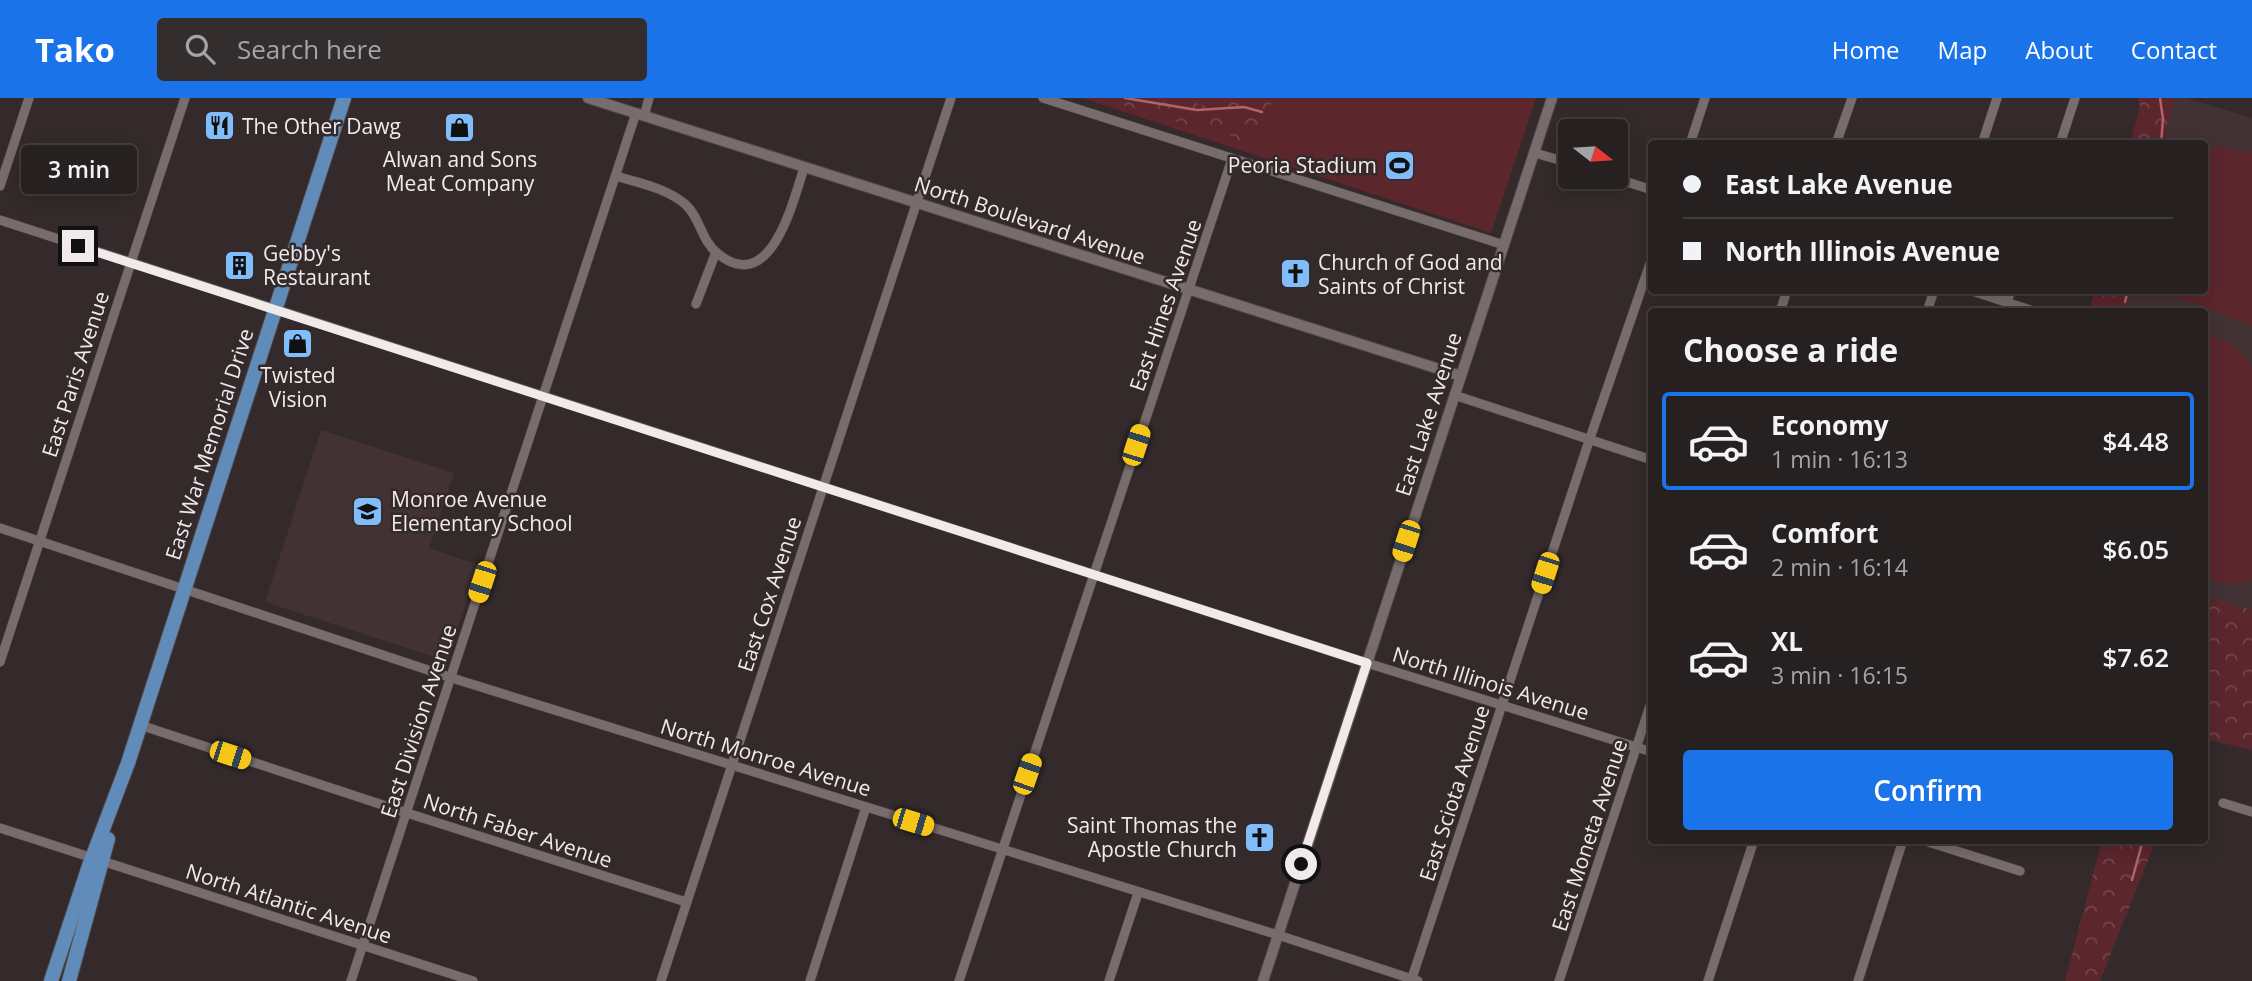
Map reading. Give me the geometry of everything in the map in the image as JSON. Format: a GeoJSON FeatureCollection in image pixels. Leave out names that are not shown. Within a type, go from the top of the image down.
{"type":"FeatureCollection","features":[{"type":"Feature","properties":{"kind":"highway","name":"East War Memorial Drive"},"geometry":{"type":"LineString","coordinates":[[51,981],[96,860],[344,98]]}},
{"type":"Feature","properties":{"kind":"highway","name":"East War Memorial Drive"},"geometry":{"type":"LineString","coordinates":[[69,981],[96,860]]}},
{"type":"Feature","properties":{"kind":"street"},"geometry":{"type":"LineString","coordinates":[[0,186],[29,98]]}},
{"type":"Feature","properties":{"kind":"street","name":"East Paris Avenue"},"geometry":{"type":"LineString","coordinates":[[0,662],[185,98]]}},
{"type":"Feature","properties":{"kind":"street","name":"North Boulevard Avenue"},"geometry":{"type":"LineString","coordinates":[[588,98],[1461,376]]}},
{"type":"Feature","properties":{"kind":"street","name":"East Division Avenue"},"geometry":{"type":"LineString","coordinates":[[351,981],[616,176],[649,98]]}},
{"type":"Feature","properties":{"kind":"street","name":"East Cox Avenue"},"geometry":{"type":"LineString","coordinates":[[661,981],[951,98]]}},
{"type":"Feature","properties":{"kind":"street"},"geometry":{"type":"LineString","coordinates":[[1043,98],[1504,245]]}},
{"type":"Feature","properties":{"kind":"street","name":"East Lake Avenue"},"geometry":{"type":"LineString","coordinates":[[1263,981],[1552,98]]}},
{"type":"Feature","properties":{"kind":"street"},"geometry":{"type":"LineString","coordinates":[[1691,140],[1705,98]]}},
{"type":"Feature","properties":{"kind":"street"},"geometry":{"type":"LineString","coordinates":[[1837,140],[1852,98]]}},
{"type":"Feature","properties":{"kind":"street"},"geometry":{"type":"LineString","coordinates":[[1983,140],[1997,98]]}},
{"type":"Feature","properties":{"kind":"street"},"geometry":{"type":"LineString","coordinates":[[2061,140],[2075,98]]}},
{"type":"Feature","properties":{"kind":"street"},"geometry":{"type":"LineString","coordinates":[[1535,153],[1558,160]]}},
{"type":"Feature","properties":{"kind":"street","name":"East Hines Avenue"},"geometry":{"type":"LineString","coordinates":[[959,981],[1232,159]]}},
{"type":"Feature","properties":{"kind":"street"},"geometry":{"type":"LineString","coordinates":[[616,176],[669,193],[687,206],[716,252],[727,260],[747,263],[773,249],[785,225],[804,168]]}},
{"type":"Feature","properties":{"kind":"street"},"geometry":{"type":"LineString","coordinates":[[1628,182],[1648,189]]}},
{"type":"Feature","properties":{"kind":"street","name":"North Illinois Avenue"},"geometry":{"type":"LineString","coordinates":[[0,220],[1367,663],[1648,751]]}},
{"type":"Feature","properties":{"kind":"street"},"geometry":{"type":"LineString","coordinates":[[696,304],[716,252]]}},
{"type":"Feature","properties":{"kind":"street","name":"East Sciota Avenue"},"geometry":{"type":"LineString","coordinates":[[1414,980],[1502,705],[1648,270]]}},
{"type":"Feature","properties":{"kind":"street"},"geometry":{"type":"LineString","coordinates":[[1982,294],[2024,308]]}},
{"type":"Feature","properties":{"kind":"street"},"geometry":{"type":"LineString","coordinates":[[2007,302],[2010,294]]}},
{"type":"Feature","properties":{"kind":"street"},"geometry":{"type":"LineString","coordinates":[[1454,396],[1648,459]]}},
{"type":"Feature","properties":{"kind":"street","name":"North Monroe Avenue"},"geometry":{"type":"LineString","coordinates":[[0,528],[452,678],[1278,935],[1414,980]]}},
{"type":"Feature","properties":{"kind":"street","name":"East Moneta Avenue"},"geometry":{"type":"LineString","coordinates":[[1559,981],[1648,711]]}},
{"type":"Feature","properties":{"kind":"street","name":"North Faber Avenue"},"geometry":{"type":"LineString","coordinates":[[140,725],[686,902]]}},
{"type":"Feature","properties":{"kind":"street"},"geometry":{"type":"LineString","coordinates":[[2223,803],[2252,812]]}},
{"type":"Feature","properties":{"kind":"street"},"geometry":{"type":"LineString","coordinates":[[810,981],[866,807]]}},
{"type":"Feature","properties":{"kind":"street","name":"North Atlantic Avenue"},"geometry":{"type":"LineString","coordinates":[[0,828],[473,981]]}},
{"type":"Feature","properties":{"kind":"street"},"geometry":{"type":"LineString","coordinates":[[1708,981],[1753,844]]}},
{"type":"Feature","properties":{"kind":"street"},"geometry":{"type":"LineString","coordinates":[[1858,981],[1902,844]]}},
{"type":"Feature","properties":{"kind":"street"},"geometry":{"type":"LineString","coordinates":[[1935,844],[2020,871]]}},
{"type":"Feature","properties":{"kind":"street"},"geometry":{"type":"LineString","coordinates":[[1109,981],[1138,893]]}},
{"type":"Feature","properties":{"kind":"shaded area"},"geometry":{"type":"Polygon","coordinates":[[[2165,98],[2186,98],[2252,118],[2252,641],[2208,628],[2208,308],[2095,308],[2100,294],[2208,294],[2208,140],[2151,140],[2165,98]]]}},
{"type":"Feature","properties":{"kind":"shaded area","name":"Monroe Avenue Elementary School"},"geometry":{"type":"Polygon","coordinates":[[[321,430],[454,473],[429,548],[478,565],[447,661],[265,602],[321,430]]]}},
{"type":"Feature","properties":{"kind":"green space","name":"Peoria Stadium"},"geometry":{"type":"Polygon","coordinates":[[[1082,98],[1536,98],[1491,233],[1082,98]]]}},
{"type":"Feature","properties":{"kind":"green space"},"geometry":{"type":"Polygon","coordinates":[[[1100,98],[1186,99],[1204,106],[1207,98],[1272,98],[1269,116],[1249,151],[1229,134],[1181,123],[1100,98]]]}},
{"type":"Feature","properties":{"kind":"green space"},"geometry":{"type":"Polygon","coordinates":[[[2138,98],[2175,98],[2164,140],[2131,140],[2140,106],[2138,98]]]}},
{"type":"Feature","properties":{"kind":"green space"},"geometry":{"type":"Polygon","coordinates":[[[2218,146],[2252,153],[2252,326],[2165,294],[2208,294],[2208,148],[2218,146]]]}},
{"type":"Feature","properties":{"kind":"green space"},"geometry":{"type":"Polygon","coordinates":[[[2093,294],[2131,294],[2124,308],[2090,308],[2093,294]]]}},
{"type":"Feature","properties":{"kind":"green space"},"geometry":{"type":"Polygon","coordinates":[[[2208,337],[2233,346],[2252,370],[2252,579],[2234,584],[2208,579],[2208,337]]]}},
{"type":"Feature","properties":{"kind":"green space"},"geometry":{"type":"Polygon","coordinates":[[[2208,598],[2252,610],[2252,750],[2208,740],[2208,598]]]}},
{"type":"Feature","properties":{"kind":"green space"},"geometry":{"type":"Polygon","coordinates":[[[2101,844],[2154,844],[2100,981],[2065,981],[2101,844]]]}},
{"type":"Feature","properties":{"kind":"waterway"},"geometry":{"type":"LineString","coordinates":[[1125,98],[1197,110],[1244,107],[1262,112]]}},
{"type":"Feature","properties":{"kind":"waterway"},"geometry":{"type":"LineString","coordinates":[[2160,98],[2163,119],[2161,140]]}},
{"type":"Feature","properties":{"kind":"waterway"},"geometry":{"type":"LineString","coordinates":[[2125,302],[2127,294]]}},
{"type":"Feature","properties":{"kind":"waterway"},"geometry":{"type":"LineString","coordinates":[[2132,880],[2142,844]]}},
{"type":"Feature","properties":{"kind":"place","name":"The Other Dawg"},"geometry":{"type":"Point","coordinates":[219,126]}},
{"type":"Feature","properties":{"kind":"place","name":"Alwan and Sons Meat Company"},"geometry":{"type":"Point","coordinates":[460,127]}},
{"type":"Feature","properties":{"kind":"place","name":"Peoria Stadium"},"geometry":{"type":"Point","coordinates":[1400,165]}},
{"type":"Feature","properties":{"kind":"place","name":"Gebby's Restaurant"},"geometry":{"type":"Point","coordinates":[240,265]}},
{"type":"Feature","properties":{"kind":"place","name":"Church of God and Saints of Christ"},"geometry":{"type":"Point","coordinates":[1295,274]}},
{"type":"Feature","properties":{"kind":"place","name":"Twisted Vision"},"geometry":{"type":"Point","coordinates":[298,343]}},
{"type":"Feature","properties":{"kind":"place","name":"Monroe Avenue Elementary School"},"geometry":{"type":"Point","coordinates":[368,511]}},
{"type":"Feature","properties":{"kind":"place","name":"Saint Thomas the Apostle Church"},"geometry":{"type":"Point","coordinates":[1260,837]}},
{"type":"Feature","properties":{"kind":"route"},"geometry":{"type":"LineString","coordinates":[[78,246],[1367,663],[1301,864]]}}]}
